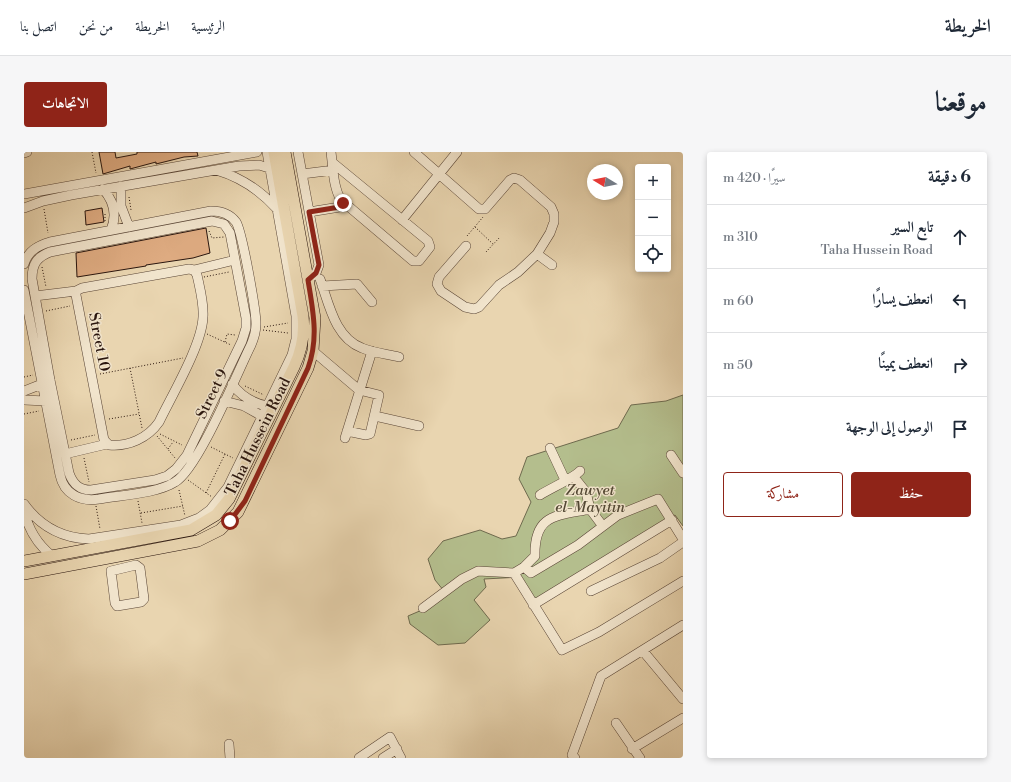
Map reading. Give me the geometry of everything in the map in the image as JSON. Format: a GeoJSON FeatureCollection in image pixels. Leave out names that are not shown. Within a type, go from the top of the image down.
{"type":"FeatureCollection","features":[{"type":"Feature","properties":{"kind":"main road","name":"Taha Hussein Road"},"geometry":{"type":"LineString","coordinates":[[24,561],[184,532],[204,524],[216,515],[233,493],[263,420],[299,355],[304,329],[303,316],[280,208],[274,152]]}},
{"type":"Feature","properties":{"kind":"main road","name":"Taha Hussein Road"},"geometry":{"type":"LineString","coordinates":[[24,574],[137,554],[198,541],[210,536],[230,521],[245,501],[308,368],[313,351],[315,318],[285,152]]}},
{"type":"Feature","properties":{"kind":"main road"},"geometry":{"type":"LineString","coordinates":[[113,545],[116,557]]}},
{"type":"Feature","properties":{"kind":"street"},"geometry":{"type":"LineString","coordinates":[[24,194],[100,185],[124,186],[215,170],[257,152]]}},
{"type":"Feature","properties":{"kind":"street"},"geometry":{"type":"LineString","coordinates":[[24,504],[40,522],[63,535],[76,538],[101,538],[187,523],[204,514],[218,501],[228,487],[240,461],[263,420],[269,402],[282,385],[297,334],[280,208],[269,168],[267,152]]}},
{"type":"Feature","properties":{"kind":"street"},"geometry":{"type":"LineString","coordinates":[[298,152],[319,265],[316,273],[308,280]]}},
{"type":"Feature","properties":{"kind":"street"},"geometry":{"type":"LineString","coordinates":[[331,152],[333,166],[337,194],[346,206],[413,260],[418,262],[429,249],[430,243],[333,166]]}},
{"type":"Feature","properties":{"kind":"street"},"geometry":{"type":"LineString","coordinates":[[414,152],[477,208],[485,209],[510,180],[514,178],[520,180],[551,207],[554,214],[554,222],[546,240],[536,254],[525,266],[499,285],[479,306],[469,309],[441,291],[437,284],[439,276],[467,241]]}},
{"type":"Feature","properties":{"kind":"street"},"geometry":{"type":"LineString","coordinates":[[402,220],[457,152]]}},
{"type":"Feature","properties":{"kind":"street"},"geometry":{"type":"LineString","coordinates":[[24,208],[100,185],[225,155],[239,161],[269,168]]}},
{"type":"Feature","properties":{"kind":"street"},"geometry":{"type":"LineString","coordinates":[[302,174],[333,166]]}},
{"type":"Feature","properties":{"kind":"street"},"geometry":{"type":"LineString","coordinates":[[215,170],[249,184],[280,208]]}},
{"type":"Feature","properties":{"kind":"street"},"geometry":{"type":"LineString","coordinates":[[100,185],[109,196],[114,210],[114,220],[111,230]]}},
{"type":"Feature","properties":{"kind":"street"},"geometry":{"type":"LineString","coordinates":[[124,186],[121,206],[129,227]]}},
{"type":"Feature","properties":{"kind":"street"},"geometry":{"type":"LineString","coordinates":[[309,212],[346,206]]}},
{"type":"Feature","properties":{"kind":"street","name":"Street 9"},"geometry":{"type":"LineString","coordinates":[[24,264],[30,253],[35,248],[50,242],[216,211],[225,213],[235,222],[241,234],[247,297],[244,337],[190,449],[180,465],[172,473],[155,480],[91,490]]}},
{"type":"Feature","properties":{"kind":"street"},"geometry":{"type":"LineString","coordinates":[[188,216],[190,225]]}},
{"type":"Feature","properties":{"kind":"street"},"geometry":{"type":"LineString","coordinates":[[180,479],[164,487],[95,500],[84,500],[75,497],[68,492],[63,484],[42,384],[27,288],[33,268],[40,256],[50,252],[207,222],[221,222],[228,227],[231,236]]}},
{"type":"Feature","properties":{"kind":"street","name":"Street 9"},"geometry":{"type":"LineString","coordinates":[[180,479],[192,466],[251,345],[256,329],[247,297],[237,271],[231,236]]}},
{"type":"Feature","properties":{"kind":"street"},"geometry":{"type":"LineString","coordinates":[[536,254],[552,265]]}},
{"type":"Feature","properties":{"kind":"street"},"geometry":{"type":"LineString","coordinates":[[196,274],[235,260]]}},
{"type":"Feature","properties":{"kind":"street"},"geometry":{"type":"LineString","coordinates":[[35,296],[76,291],[82,288],[189,269],[196,274],[203,310],[201,331],[191,356],[159,422],[153,430],[144,438],[132,442],[111,446],[107,444],[65,454]]}},
{"type":"Feature","properties":{"kind":"street"},"geometry":{"type":"LineString","coordinates":[[372,302],[357,284],[321,282],[341,331],[351,342],[372,351],[399,357]]}},
{"type":"Feature","properties":{"kind":"street"},"geometry":{"type":"LineString","coordinates":[[27,288],[35,296],[62,442],[73,482],[80,488],[91,490]]}},
{"type":"Feature","properties":{"kind":"street","name":"Street 10"},"geometry":{"type":"LineString","coordinates":[[76,291],[100,421],[107,444]]}},
{"type":"Feature","properties":{"kind":"street"},"geometry":{"type":"LineString","coordinates":[[313,351],[360,390],[379,395],[375,416],[369,435],[346,435],[360,390],[372,351]]}},
{"type":"Feature","properties":{"kind":"street"},"geometry":{"type":"LineString","coordinates":[[233,383],[245,397],[256,403],[269,402]]}},
{"type":"Feature","properties":{"kind":"street"},"geometry":{"type":"LineString","coordinates":[[24,391],[42,384]]}},
{"type":"Feature","properties":{"kind":"street"},"geometry":{"type":"LineString","coordinates":[[24,400],[47,405]]}},
{"type":"Feature","properties":{"kind":"street"},"geometry":{"type":"LineString","coordinates":[[224,401],[244,406],[263,420]]}},
{"type":"Feature","properties":{"kind":"street"},"geometry":{"type":"LineString","coordinates":[[375,416],[419,426]]}},
{"type":"Feature","properties":{"kind":"street"},"geometry":{"type":"LineString","coordinates":[[203,422],[212,426]]}},
{"type":"Feature","properties":{"kind":"street"},"geometry":{"type":"LineString","coordinates":[[550,448],[565,480]]}},
{"type":"Feature","properties":{"kind":"street"},"geometry":{"type":"LineString","coordinates":[[671,455],[683,473]]}},
{"type":"Feature","properties":{"kind":"street"},"geometry":{"type":"LineString","coordinates":[[540,495],[577,474],[586,492],[590,509],[602,525]]}},
{"type":"Feature","properties":{"kind":"street"},"geometry":{"type":"LineString","coordinates":[[524,568],[531,573],[578,545],[602,525],[618,515],[658,500],[683,539]]}},
{"type":"Feature","properties":{"kind":"street"},"geometry":{"type":"LineString","coordinates":[[423,608],[462,579],[478,571],[514,573],[524,568],[535,556],[534,540],[539,528],[549,518],[590,509]]}},
{"type":"Feature","properties":{"kind":"street"},"geometry":{"type":"LineString","coordinates":[[24,510],[29,527],[35,539],[52,556]]}},
{"type":"Feature","properties":{"kind":"street"},"geometry":{"type":"LineString","coordinates":[[533,605],[672,520]]}},
{"type":"Feature","properties":{"kind":"street"},"geometry":{"type":"LineString","coordinates":[[591,591],[660,558],[683,542]]}},
{"type":"Feature","properties":{"kind":"street"},"geometry":{"type":"LineString","coordinates":[[137,554],[139,566],[144,599],[141,602],[118,606],[115,603],[111,571],[114,569],[139,566]]}},
{"type":"Feature","properties":{"kind":"street"},"geometry":{"type":"LineString","coordinates":[[514,573],[562,650],[600,632],[683,581]]}},
{"type":"Feature","properties":{"kind":"street"},"geometry":{"type":"LineString","coordinates":[[575,758],[572,755],[601,676],[683,625]]}},
{"type":"Feature","properties":{"kind":"street"},"geometry":{"type":"LineString","coordinates":[[643,651],[683,700]]}},
{"type":"Feature","properties":{"kind":"street"},"geometry":{"type":"LineString","coordinates":[[632,749],[683,718]]}},
{"type":"Feature","properties":{"kind":"street"},"geometry":{"type":"LineString","coordinates":[[616,723],[632,749],[640,758]]}},
{"type":"Feature","properties":{"kind":"street"},"geometry":{"type":"LineString","coordinates":[[359,758],[390,737],[401,758]]}},
{"type":"Feature","properties":{"kind":"street"},"geometry":{"type":"LineString","coordinates":[[229,744],[230,758]]}},
{"type":"Feature","properties":{"kind":"street"},"geometry":{"type":"LineString","coordinates":[[383,758],[396,749]]}},
{"type":"Feature","properties":{"kind":"path"},"geometry":{"type":"LineString","coordinates":[[92,152],[100,185]]}},
{"type":"Feature","properties":{"kind":"path"},"geometry":{"type":"LineString","coordinates":[[124,186],[132,212]]}},
{"type":"Feature","properties":{"kind":"path"},"geometry":{"type":"LineString","coordinates":[[43,201],[50,242]]}},
{"type":"Feature","properties":{"kind":"path"},"geometry":{"type":"LineString","coordinates":[[467,241],[474,227],[483,217],[485,209]]}},
{"type":"Feature","properties":{"kind":"path"},"geometry":{"type":"LineString","coordinates":[[207,222],[210,236],[212,238],[231,236]]}},
{"type":"Feature","properties":{"kind":"path"},"geometry":{"type":"LineString","coordinates":[[474,227],[493,244]]}},
{"type":"Feature","properties":{"kind":"path"},"geometry":{"type":"LineString","coordinates":[[486,252],[500,237]]}},
{"type":"Feature","properties":{"kind":"path"},"geometry":{"type":"LineString","coordinates":[[40,256],[47,294]]}},
{"type":"Feature","properties":{"kind":"path"},"geometry":{"type":"LineString","coordinates":[[196,274],[237,271]]}},
{"type":"Feature","properties":{"kind":"path"},"geometry":{"type":"LineString","coordinates":[[38,313],[78,304]]}},
{"type":"Feature","properties":{"kind":"path"},"geometry":{"type":"LineString","coordinates":[[256,329],[296,321]]}},
{"type":"Feature","properties":{"kind":"path"},"geometry":{"type":"LineString","coordinates":[[256,329],[297,334]]}},
{"type":"Feature","properties":{"kind":"path"},"geometry":{"type":"LineString","coordinates":[[201,331],[239,349]]}},
{"type":"Feature","properties":{"kind":"path"},"geometry":{"type":"LineString","coordinates":[[225,342],[228,333],[244,337]]}},
{"type":"Feature","properties":{"kind":"path"},"geometry":{"type":"LineString","coordinates":[[91,375],[191,356]]}},
{"type":"Feature","properties":{"kind":"path"},"geometry":{"type":"LineString","coordinates":[[130,368],[144,438]]}},
{"type":"Feature","properties":{"kind":"path"},"geometry":{"type":"LineString","coordinates":[[24,377],[40,374]]}},
{"type":"Feature","properties":{"kind":"path"},"geometry":{"type":"LineString","coordinates":[[233,383],[269,402]]}},
{"type":"Feature","properties":{"kind":"path"},"geometry":{"type":"LineString","coordinates":[[24,414],[47,405]]}},
{"type":"Feature","properties":{"kind":"path"},"geometry":{"type":"LineString","coordinates":[[100,421],[139,414]]}},
{"type":"Feature","properties":{"kind":"path"},"geometry":{"type":"LineString","coordinates":[[153,430],[190,449]]}},
{"type":"Feature","properties":{"kind":"path"},"geometry":{"type":"LineString","coordinates":[[153,430],[180,465]]}},
{"type":"Feature","properties":{"kind":"path"},"geometry":{"type":"LineString","coordinates":[[62,442],[103,434]]}},
{"type":"Feature","properties":{"kind":"path"},"geometry":{"type":"LineString","coordinates":[[168,449],[174,441]]}},
{"type":"Feature","properties":{"kind":"path"},"geometry":{"type":"LineString","coordinates":[[203,443],[240,461]]}},
{"type":"Feature","properties":{"kind":"path"},"geometry":{"type":"LineString","coordinates":[[83,450],[91,490]]}},
{"type":"Feature","properties":{"kind":"path"},"geometry":{"type":"LineString","coordinates":[[206,493],[225,454]]}},
{"type":"Feature","properties":{"kind":"path"},"geometry":{"type":"LineString","coordinates":[[180,479],[218,501]]}},
{"type":"Feature","properties":{"kind":"path"},"geometry":{"type":"LineString","coordinates":[[180,479],[183,506],[187,523]]}},
{"type":"Feature","properties":{"kind":"path"},"geometry":{"type":"LineString","coordinates":[[137,492],[144,531]]}},
{"type":"Feature","properties":{"kind":"path"},"geometry":{"type":"LineString","coordinates":[[95,500],[101,538]]}},
{"type":"Feature","properties":{"kind":"path"},"geometry":{"type":"LineString","coordinates":[[141,513],[183,506]]}},
{"type":"Feature","properties":{"kind":"green space","name":"Zawyet el-Mayitin"},"geometry":{"type":"Polygon","coordinates":[[[683,395],[683,526],[675,515],[533,604],[521,577],[484,579],[486,587],[474,600],[490,620],[465,643],[438,645],[410,624],[408,616],[422,610],[444,591],[435,580],[428,559],[443,541],[480,530],[502,539],[516,536],[531,502],[519,479],[527,457],[618,428],[631,405],[666,401],[683,395]]]}},
{"type":"Feature","properties":{"kind":"building"},"geometry":{"type":"Polygon","coordinates":[[[99,152],[115,152],[116,158],[137,154],[137,152],[197,152],[198,156],[184,157],[156,164],[156,162],[130,169],[130,166],[103,174],[99,152]]]}},
{"type":"Feature","properties":{"kind":"building"},"geometry":{"type":"Polygon","coordinates":[[[102,208],[104,222],[86,225],[85,211],[102,208]]]}},
{"type":"Feature","properties":{"kind":"building"},"geometry":{"type":"Polygon","coordinates":[[[206,228],[210,253],[193,258],[77,277],[76,253],[206,228]]]}},
{"type":"Feature","properties":{"kind":"route"},"geometry":{"type":"LineString","coordinates":[[230,521],[245,501],[308,368],[313,351],[315,339],[315,318],[308,280],[316,273],[319,265],[309,212],[346,206],[343,203]]}}]}
